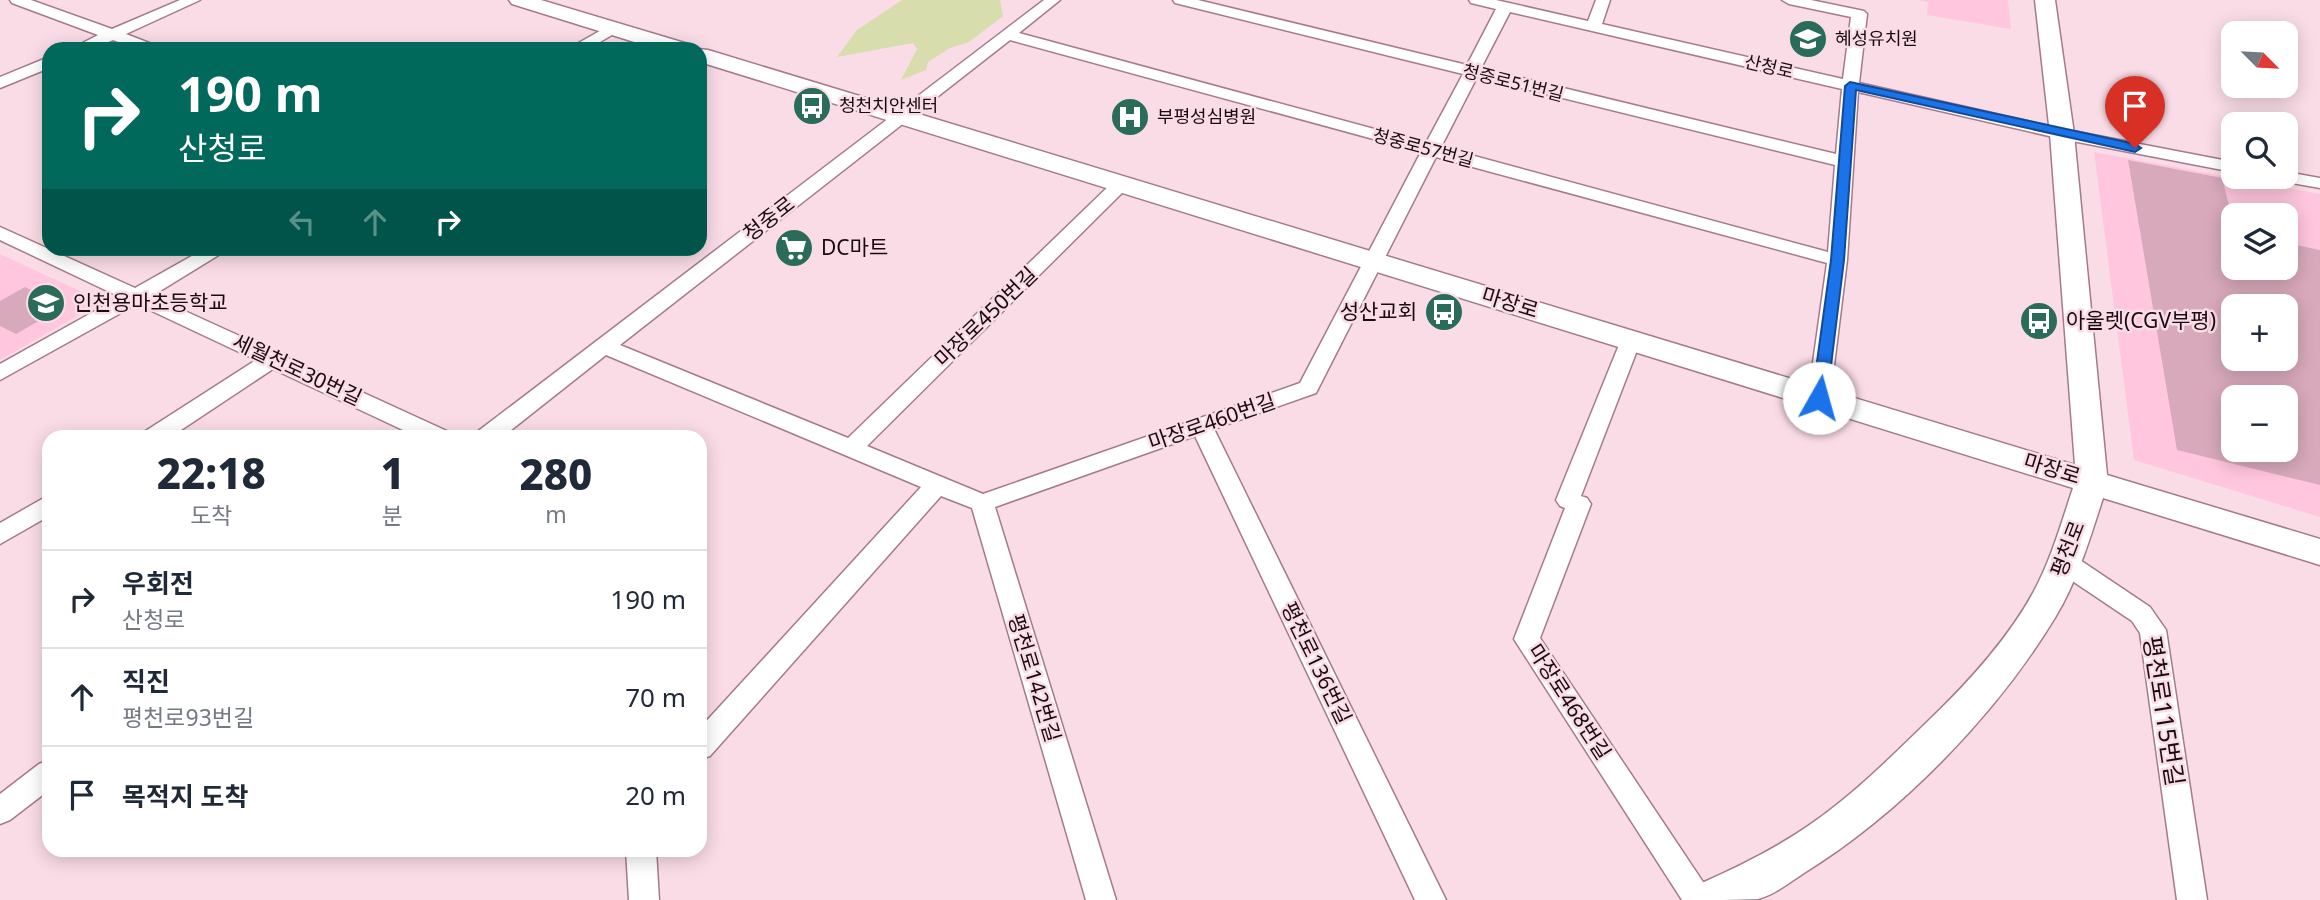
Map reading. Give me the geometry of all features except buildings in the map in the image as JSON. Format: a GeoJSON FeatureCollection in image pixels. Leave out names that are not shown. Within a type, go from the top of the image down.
{"type":"FeatureCollection","features":[{"type":"Feature","properties":{"kind":"main road"},"geometry":{"type":"LineString","coordinates":[[519,0],[656,42]]}},
{"type":"Feature","properties":{"kind":"main road","name":"평천로"},"geometry":{"type":"LineString","coordinates":[[1710,900],[1757,879],[1823,839],[1882,792],[1972,702],[2012,653],[2045,606],[2065,563],[2092,481],[2062,134],[2045,0]]}},
{"type":"Feature","properties":{"kind":"main road","name":"마장로"},"geometry":{"type":"LineString","coordinates":[[707,57],[2320,552]]}},
{"type":"Feature","properties":{"kind":"street"},"geometry":{"type":"LineString","coordinates":[[17,0],[133,42]]}},
{"type":"Feature","properties":{"kind":"street"},"geometry":{"type":"LineString","coordinates":[[95,42],[193,0]]}},
{"type":"Feature","properties":{"kind":"street","name":"청중로"},"geometry":{"type":"LineString","coordinates":[[495,430],[1054,0]]}},
{"type":"Feature","properties":{"kind":"street","name":"청중로51번길"},"geometry":{"type":"LineString","coordinates":[[1181,0],[1846,162]]}},
{"type":"Feature","properties":{"kind":"street","name":"산청로"},"geometry":{"type":"LineString","coordinates":[[1476,0],[2062,134],[2221,165]]}},
{"type":"Feature","properties":{"kind":"street"},"geometry":{"type":"LineString","coordinates":[[1593,27],[1603,0]]}},
{"type":"Feature","properties":{"kind":"street"},"geometry":{"type":"LineString","coordinates":[[1789,0],[1859,15],[1850,86],[1837,260],[1819,398]]}},
{"type":"Feature","properties":{"kind":"street","name":"마장로460번길"},"geometry":{"type":"LineString","coordinates":[[982,503],[1308,388],[1505,7]]}},
{"type":"Feature","properties":{"kind":"street"},"geometry":{"type":"LineString","coordinates":[[589,42],[612,29]]}},
{"type":"Feature","properties":{"kind":"street","name":"청중로57번길"},"geometry":{"type":"LineString","coordinates":[[1009,34],[1837,260]]}},
{"type":"Feature","properties":{"kind":"street"},"geometry":{"type":"LineString","coordinates":[[0,83],[42,65]]}},
{"type":"Feature","properties":{"kind":"street"},"geometry":{"type":"LineString","coordinates":[[2298,179],[2320,183]]}},
{"type":"Feature","properties":{"kind":"street","name":"마장로450번길"},"geometry":{"type":"LineString","coordinates":[[850,449],[1121,184]]}},
{"type":"Feature","properties":{"kind":"street","name":"세월천로30번길"},"geometry":{"type":"LineString","coordinates":[[0,233],[42,253]]}},
{"type":"Feature","properties":{"kind":"street","name":"세월천로30번길"},"geometry":{"type":"LineString","coordinates":[[49,256],[424,430]]}},
{"type":"Feature","properties":{"kind":"street"},"geometry":{"type":"LineString","coordinates":[[0,373],[207,256]]}},
{"type":"Feature","properties":{"kind":"street","name":"마장로468번길"},"geometry":{"type":"LineString","coordinates":[[1631,340],[1568,500],[1579,504],[1527,639],[1700,900]]}},
{"type":"Feature","properties":{"kind":"street"},"geometry":{"type":"LineString","coordinates":[[603,346],[982,503]]}},
{"type":"Feature","properties":{"kind":"street"},"geometry":{"type":"LineString","coordinates":[[164,430],[273,359]]}},
{"type":"Feature","properties":{"kind":"street","name":"평천로136번길"},"geometry":{"type":"LineString","coordinates":[[1201,426],[1431,900]]}},
{"type":"Feature","properties":{"kind":"street"},"geometry":{"type":"LineString","coordinates":[[707,739],[937,485]]}},
{"type":"Feature","properties":{"kind":"street","name":"평천로142번길"},"geometry":{"type":"LineString","coordinates":[[982,503],[1101,900]]}},
{"type":"Feature","properties":{"kind":"street"},"geometry":{"type":"LineString","coordinates":[[0,536],[42,509]]}},
{"type":"Feature","properties":{"kind":"street","name":"평천로115번길"},"geometry":{"type":"LineString","coordinates":[[2065,563],[2141,614],[2153,630],[2192,900]]}},
{"type":"Feature","properties":{"kind":"street"},"geometry":{"type":"LineString","coordinates":[[0,811],[42,779]]}},
{"type":"Feature","properties":{"kind":"street"},"geometry":{"type":"LineString","coordinates":[[641,857],[644,900]]}},
{"type":"Feature","properties":{"kind":"shaded area"},"geometry":{"type":"Polygon","coordinates":[[[1917,0],[2008,0],[2011,29],[1927,15],[1928,2],[1917,0]]]}},
{"type":"Feature","properties":{"kind":"shaded area"},"geometry":{"type":"Polygon","coordinates":[[[2094,152],[2221,176],[2221,189],[2293,189],[2320,194],[2320,517],[2134,460],[2094,152]]]}},
{"type":"Feature","properties":{"kind":"shaded area","name":"인천용마초등학교"},"geometry":{"type":"Polygon","coordinates":[[[0,254],[93,297],[89,309],[0,360],[0,254]]]}},
{"type":"Feature","properties":{"kind":"green space"},"geometry":{"type":"Polygon","coordinates":[[[902,0],[1000,0],[1003,16],[969,42],[950,48],[928,62],[926,70],[901,80],[917,49],[913,43],[837,57],[857,30],[902,0]]]}},
{"type":"Feature","properties":{"kind":"place","name":"혜성유치원"},"geometry":{"type":"Point","coordinates":[1808,39]}},
{"type":"Feature","properties":{"kind":"place","name":"청천치안센터"},"geometry":{"type":"Point","coordinates":[812,106]}},
{"type":"Feature","properties":{"kind":"place","name":"부평성심병원"},"geometry":{"type":"Point","coordinates":[1130,117]}},
{"type":"Feature","properties":{"kind":"place","name":"DC마트"},"geometry":{"type":"Point","coordinates":[794,248]}},
{"type":"Feature","properties":{"kind":"place","name":"인천용마초등학교"},"geometry":{"type":"Point","coordinates":[46,303]}},
{"type":"Feature","properties":{"kind":"place","name":"성산교회"},"geometry":{"type":"Point","coordinates":[1444,312]}},
{"type":"Feature","properties":{"kind":"place","name":"아울렛(CGV부평)"},"geometry":{"type":"Point","coordinates":[2039,321]}},
{"type":"Feature","properties":{"kind":"route"},"geometry":{"type":"LineString","coordinates":[[1819,398],[1837,260],[1850,86],[2135,148]]}}]}
